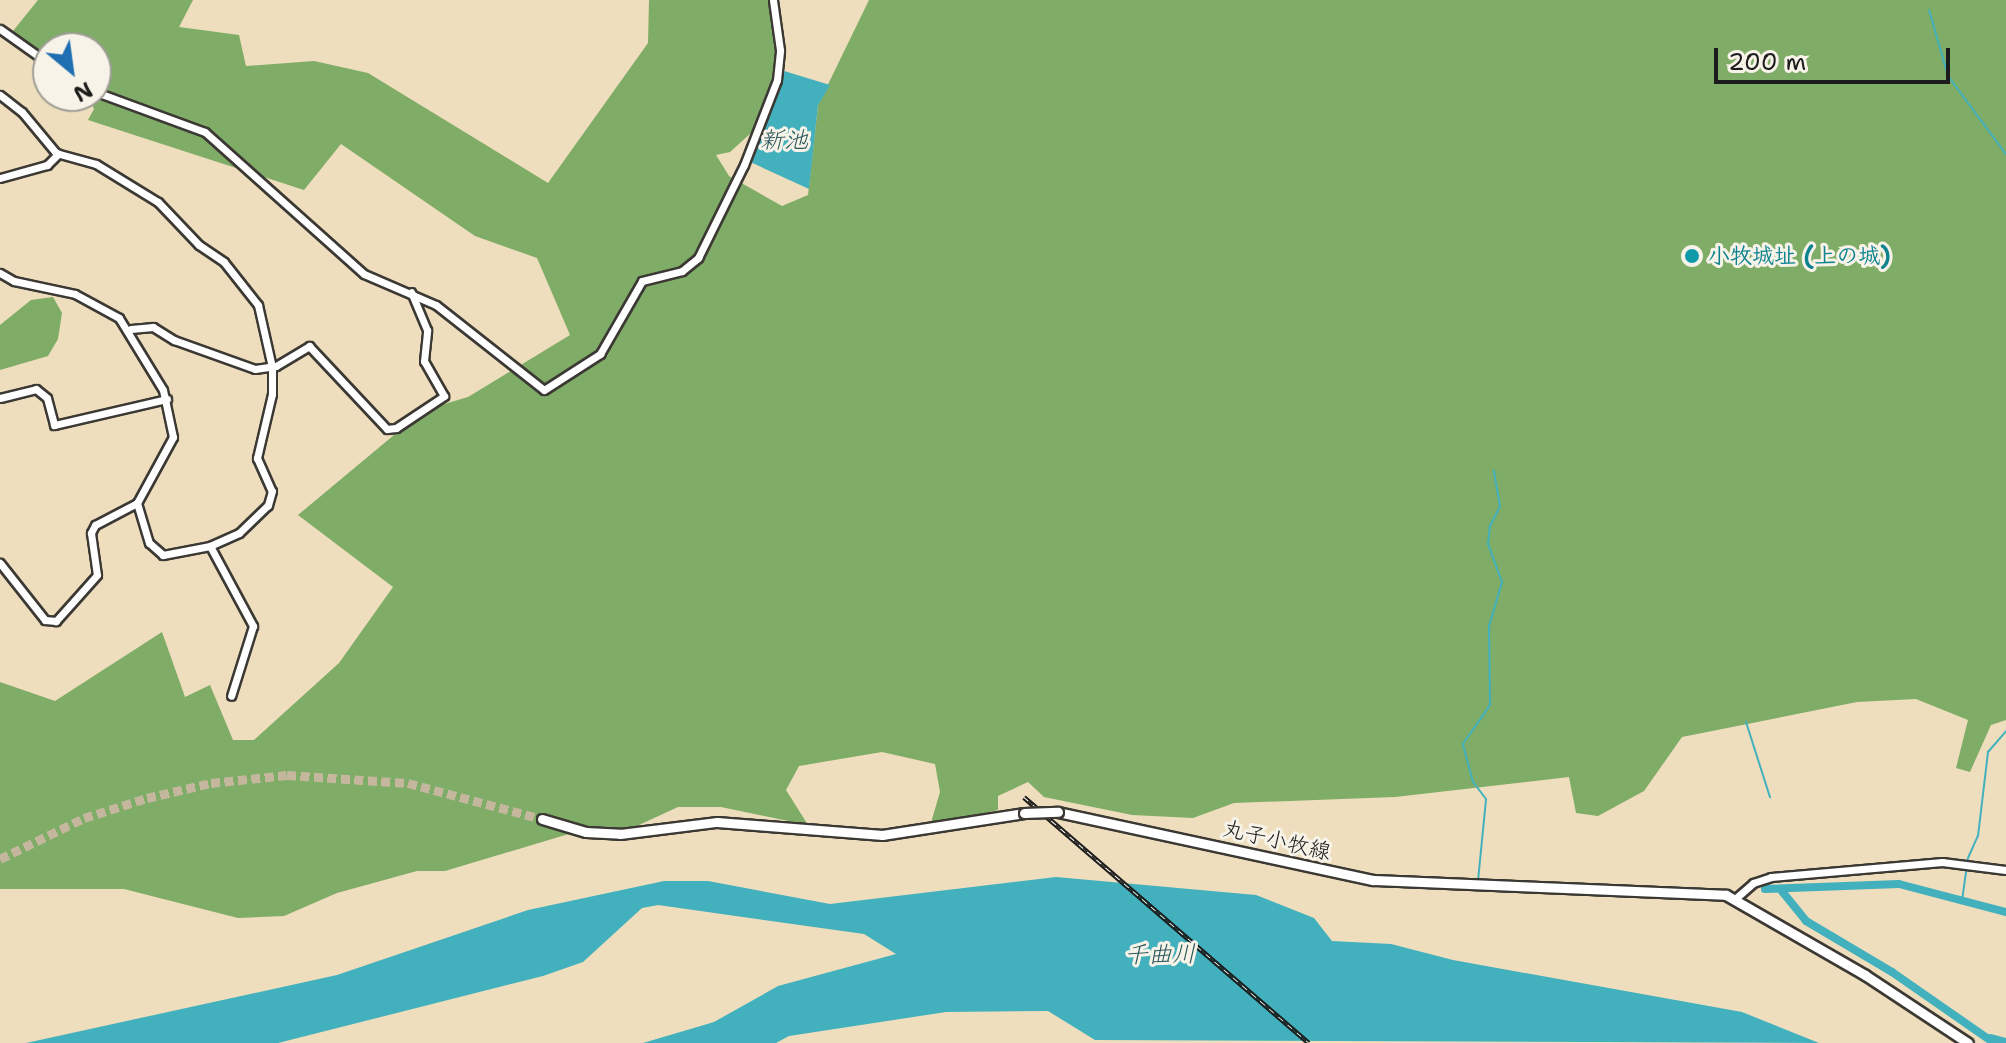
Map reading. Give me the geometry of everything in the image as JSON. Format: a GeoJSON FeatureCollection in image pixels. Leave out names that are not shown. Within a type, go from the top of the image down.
{"type":"FeatureCollection","features":[{"type":"Feature","properties":{"kind":"street"},"geometry":{"type":"LineString","coordinates":[[112,98],[205,132],[364,274],[411,292],[470,330],[537,390],[553,388],[600,354],[642,281],[682,271],[698,258],[744,165],[780,63],[773,0]]}},
{"type":"Feature","properties":{"kind":"street"},"geometry":{"type":"LineString","coordinates":[[0,29],[32,52]]}},
{"type":"Feature","properties":{"kind":"street"},"geometry":{"type":"LineString","coordinates":[[0,95],[22,112],[58,154],[135,184],[224,262],[258,305],[272,367],[271,404],[257,458],[272,491],[268,505],[239,533],[210,546],[176,555],[154,552],[137,503]]}},
{"type":"Feature","properties":{"kind":"street"},"geometry":{"type":"LineString","coordinates":[[0,178],[47,165],[58,154]]}},
{"type":"Feature","properties":{"kind":"street"},"geometry":{"type":"LineString","coordinates":[[0,273],[14,281],[75,294],[111,312],[131,329],[167,399],[173,437],[137,503],[100,518],[95,525],[91,533],[97,575],[56,621],[45,620],[0,563]]}},
{"type":"Feature","properties":{"kind":"street"},"geometry":{"type":"LineString","coordinates":[[131,329],[153,327],[174,340],[255,369],[272,367],[309,346],[387,429],[396,428],[444,396],[424,361],[427,330],[411,292]]}},
{"type":"Feature","properties":{"kind":"street"},"geometry":{"type":"LineString","coordinates":[[0,398],[36,389],[47,398],[54,425],[167,399]]}},
{"type":"Feature","properties":{"kind":"street"},"geometry":{"type":"LineString","coordinates":[[210,546],[253,626],[231,696]]}},
{"type":"Feature","properties":{"kind":"street","name":"丸子小牧線"},"geometry":{"type":"LineString","coordinates":[[542,819],[586,832],[620,834],[717,822],[882,835],[1024,813],[1058,812],[1373,880],[1736,898],[1968,1043]]}},
{"type":"Feature","properties":{"kind":"street"},"geometry":{"type":"LineString","coordinates":[[1736,898],[1753,883],[1771,877],[1942,862],[2006,870]]}},
{"type":"Feature","properties":{"kind":"green space"},"geometry":{"type":"Polygon","coordinates":[[[38,0],[193,0],[179,27],[239,35],[246,66],[314,61],[368,73],[548,183],[648,43],[649,0],[769,0],[777,50],[774,80],[751,133],[730,152],[716,155],[729,176],[782,206],[808,195],[818,105],[869,0],[2006,0],[2006,720],[1991,725],[1970,772],[1956,768],[1968,720],[1916,699],[1857,702],[1682,737],[1644,791],[1598,816],[1576,813],[1569,777],[1395,797],[1234,803],[1193,818],[1132,815],[1044,797],[1028,782],[998,796],[998,810],[930,826],[940,792],[935,764],[882,752],[799,766],[786,790],[808,825],[721,807],[678,807],[626,831],[572,833],[445,871],[417,871],[337,893],[284,916],[238,918],[124,889],[0,889],[0,682],[55,701],[162,632],[185,697],[210,685],[233,740],[254,740],[339,663],[393,587],[298,515],[424,410],[468,397],[570,335],[537,258],[475,236],[341,144],[304,190],[88,120],[92,112],[112,112],[112,32],[32,32],[32,46],[13,31],[38,0]]]}},
{"type":"Feature","properties":{"kind":"green space"},"geometry":{"type":"Polygon","coordinates":[[[53,297],[62,313],[58,339],[48,356],[0,370],[0,325],[31,300],[53,297]]]}},
{"type":"Feature","properties":{"kind":"water","name":"新池"},"geometry":{"type":"Polygon","coordinates":[[[781,70],[830,85],[818,105],[809,189],[748,161],[781,70]]]}},
{"type":"Feature","properties":{"kind":"water","name":"千曲川"},"geometry":{"type":"Polygon","coordinates":[[[1056,877],[1256,895],[1314,918],[1332,941],[1391,944],[1453,960],[1742,1012],[1819,1043],[1095,1040],[1048,1011],[946,1012],[789,1036],[776,1043],[643,1043],[714,1022],[778,986],[896,954],[864,934],[658,905],[642,908],[583,962],[543,976],[278,1043],[26,1043],[337,975],[528,910],[664,881],[708,881],[830,904],[1056,877]]]}},
{"type":"Feature","properties":{"kind":"waterway"},"geometry":{"type":"LineString","coordinates":[[1929,10],[1948,76],[2006,154]]}},
{"type":"Feature","properties":{"kind":"waterway"},"geometry":{"type":"LineString","coordinates":[[1478,881],[1486,799],[1473,782],[1463,744],[1490,705],[1489,626],[1502,582],[1488,544],[1490,526],[1500,506],[1494,471]]}},
{"type":"Feature","properties":{"kind":"waterway"},"geometry":{"type":"LineString","coordinates":[[1746,722],[1770,797]]}},
{"type":"Feature","properties":{"kind":"waterway"},"geometry":{"type":"LineString","coordinates":[[1962,901],[1968,858],[1978,836],[1988,752],[2006,731]]}},
{"type":"Feature","properties":{"kind":"waterway"},"geometry":{"type":"LineString","coordinates":[[1765,889],[1899,884],[2006,912]]}},
{"type":"Feature","properties":{"kind":"waterway"},"geometry":{"type":"LineString","coordinates":[[1781,890],[1806,921],[1892,972],[1994,1043]]}},
{"type":"Feature","properties":{"kind":"waterway"},"geometry":{"type":"LineString","coordinates":[[1991,1038],[2006,1042]]}},
{"type":"Feature","properties":{"kind":"tunnel"},"geometry":{"type":"LineString","coordinates":[[0,859],[84,818],[147,798],[211,783],[287,775],[408,783],[542,819]]}},
{"type":"Feature","properties":{"kind":"railway"},"geometry":{"type":"LineString","coordinates":[[1024,797],[1309,1043]]}},
{"type":"Feature","properties":{"kind":"place","name":"小牧城址 (上の城)"},"geometry":{"type":"Point","coordinates":[1692,256]}}]}
